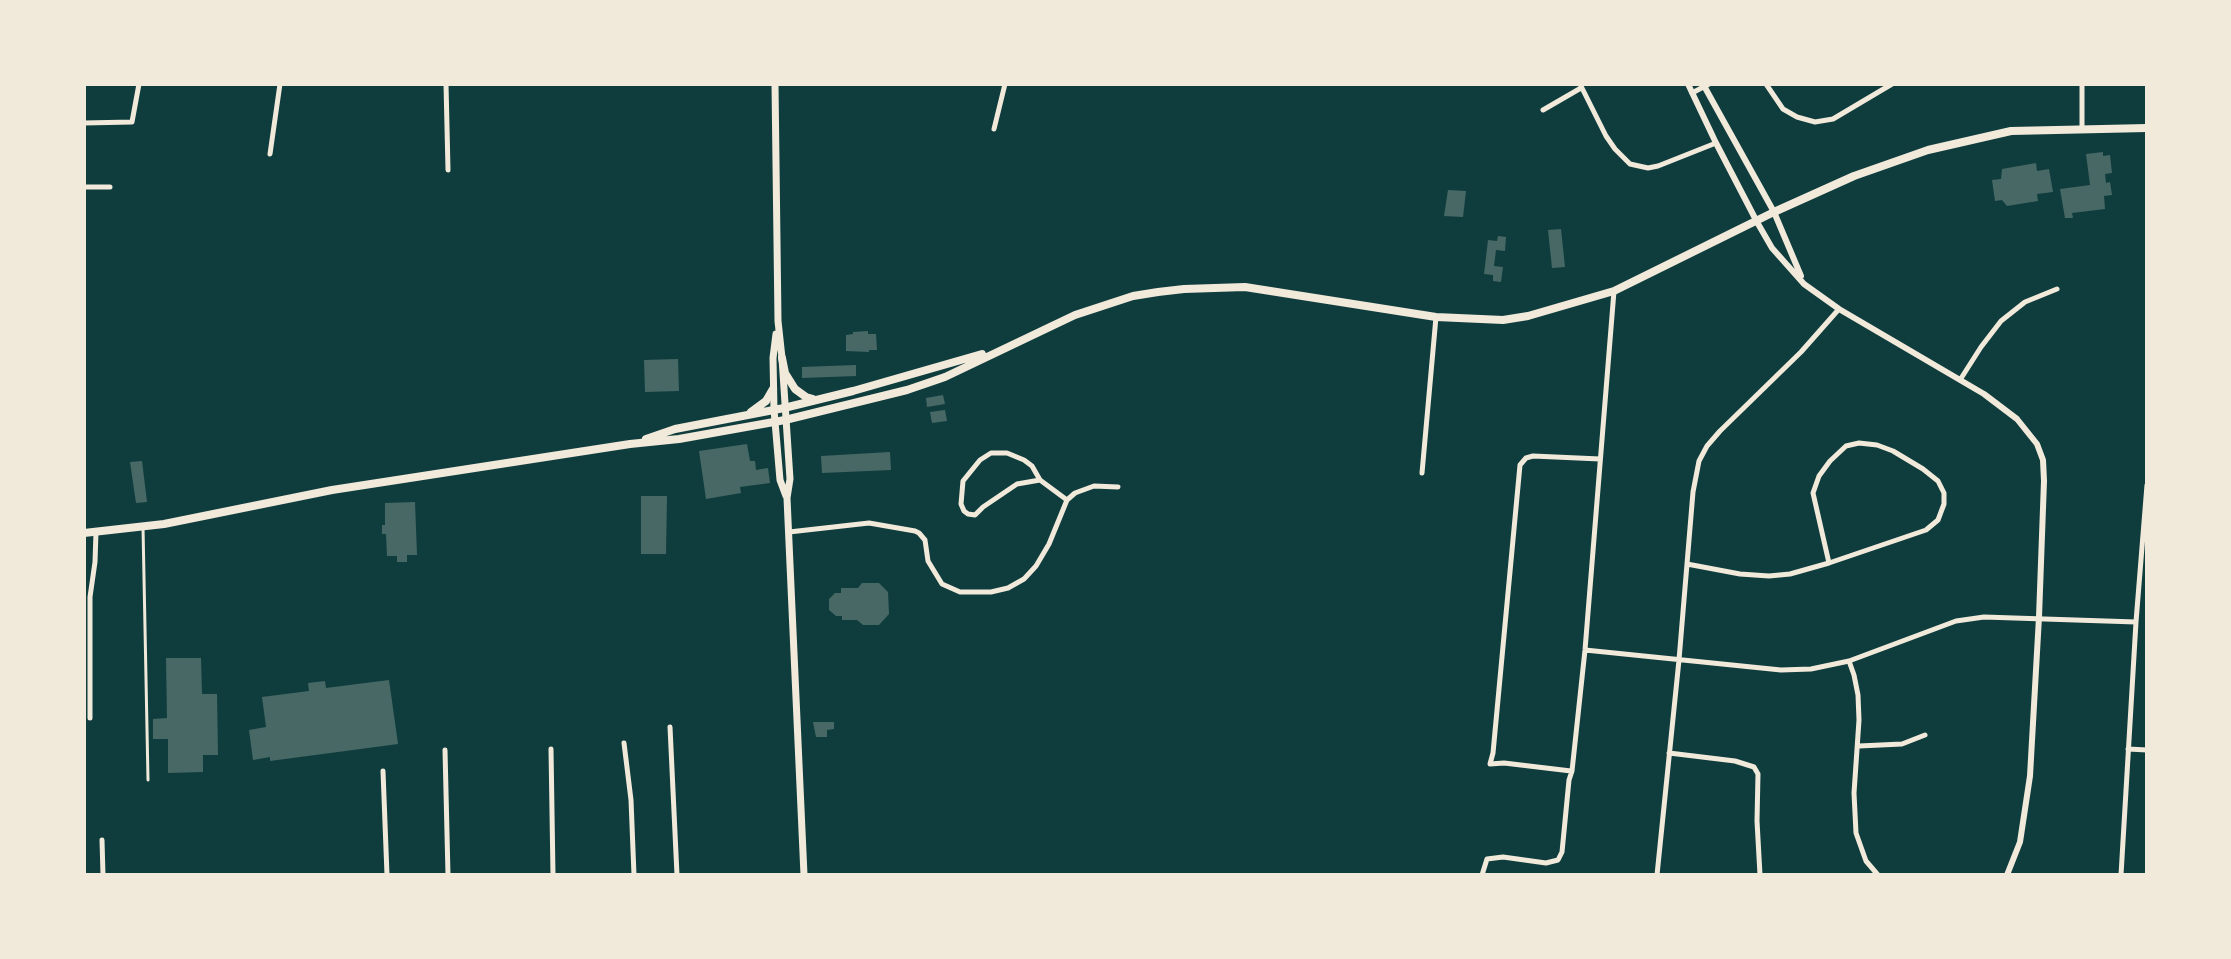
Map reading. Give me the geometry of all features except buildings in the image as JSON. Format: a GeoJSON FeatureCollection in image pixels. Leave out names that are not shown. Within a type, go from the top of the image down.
{"type":"FeatureCollection","features":[{"type":"Feature","properties":{"kind":"highway"},"geometry":{"type":"LineString","coordinates":[[84,533],[143,526],[332,490],[679,439],[785,420],[907,390],[945,377],[1075,315],[1133,296],[1184,289],[1245,287],[1436,317],[1503,320],[1558,309],[1614,291],[1854,176],[1928,150],[2011,131],[2147,128]]}},
{"type":"Feature","properties":{"kind":"highway"},"geometry":{"type":"LineString","coordinates":[[630,444],[675,429],[784,408],[1008,347]]}},
{"type":"Feature","properties":{"kind":"highway"},"geometry":{"type":"LineString","coordinates":[[782,358],[785,373],[795,389],[806,397],[819,399]]}},
{"type":"Feature","properties":{"kind":"highway"},"geometry":{"type":"LineString","coordinates":[[743,416],[756,410],[773,389]]}},
{"type":"Feature","properties":{"kind":"main road"},"geometry":{"type":"LineString","coordinates":[[775,84],[778,321],[790,479],[787,498],[804,875]]}},
{"type":"Feature","properties":{"kind":"main road"},"geometry":{"type":"LineString","coordinates":[[778,321],[773,358],[774,410],[780,480],[787,498]]}},
{"type":"Feature","properties":{"kind":"street"},"geometry":{"type":"LineString","coordinates":[[84,123],[132,122],[139,84]]}},
{"type":"Feature","properties":{"kind":"street"},"geometry":{"type":"LineString","coordinates":[[270,154],[280,84]]}},
{"type":"Feature","properties":{"kind":"street"},"geometry":{"type":"LineString","coordinates":[[446,84],[448,170]]}},
{"type":"Feature","properties":{"kind":"street"},"geometry":{"type":"LineString","coordinates":[[994,129],[1005,84]]}},
{"type":"Feature","properties":{"kind":"street"},"geometry":{"type":"LineString","coordinates":[[1688,84],[1772,248],[1804,284],[1839,309],[1984,394],[2017,419],[2037,444],[2043,460],[2044,481],[2039,617],[2026,809],[2020,842],[2007,875]]}},
{"type":"Feature","properties":{"kind":"street"},"geometry":{"type":"LineString","coordinates":[[1766,84],[1783,109],[1815,122],[1833,119],[1892,84]]}},
{"type":"Feature","properties":{"kind":"street"},"geometry":{"type":"LineString","coordinates":[[2082,84],[2082,128]]}},
{"type":"Feature","properties":{"kind":"street"},"geometry":{"type":"LineString","coordinates":[[1692,93],[1705,85],[1774,212],[1804,284]]}},
{"type":"Feature","properties":{"kind":"street"},"geometry":{"type":"LineString","coordinates":[[1543,110],[1580,86],[1615,149],[1630,164],[1648,168],[1716,143]]}},
{"type":"Feature","properties":{"kind":"street"},"geometry":{"type":"LineString","coordinates":[[84,187],[110,187]]}},
{"type":"Feature","properties":{"kind":"street"},"geometry":{"type":"LineString","coordinates":[[1960,380],[2001,321],[2025,302],[2057,289]]}},
{"type":"Feature","properties":{"kind":"street"},"geometry":{"type":"LineString","coordinates":[[1482,875],[1487,859],[1503,857],[1546,863],[1561,857],[1585,650],[1614,291]]}},
{"type":"Feature","properties":{"kind":"street"},"geometry":{"type":"LineString","coordinates":[[1657,875],[1693,492],[1699,461],[1720,431],[1801,352],[1839,309]]}},
{"type":"Feature","properties":{"kind":"street"},"geometry":{"type":"LineString","coordinates":[[1422,473],[1436,317]]}},
{"type":"Feature","properties":{"kind":"street"},"geometry":{"type":"LineString","coordinates":[[1687,564],[1769,576],[1790,574],[1829,563],[1926,530],[1938,520],[1944,504],[1944,493],[1938,481],[1893,451],[1859,443],[1846,446],[1819,476],[1813,493],[1829,563]]}},
{"type":"Feature","properties":{"kind":"street"},"geometry":{"type":"LineString","coordinates":[[1040,480],[1017,484],[975,515],[964,511],[961,504],[963,481],[980,460],[991,453],[1007,453],[1024,460],[1032,466],[1040,480],[1067,500]]}},
{"type":"Feature","properties":{"kind":"street"},"geometry":{"type":"LineString","coordinates":[[1572,771],[1490,764],[1520,465],[1533,456],[1600,459]]}},
{"type":"Feature","properties":{"kind":"street"},"geometry":{"type":"LineString","coordinates":[[2121,875],[2147,485]]}},
{"type":"Feature","properties":{"kind":"street"},"geometry":{"type":"LineString","coordinates":[[789,532],[869,523],[915,531],[925,540],[928,561],[942,584],[960,592],[991,592],[1008,588],[1024,579],[1036,566],[1049,544],[1067,500],[1084,488],[1118,487]]}},
{"type":"Feature","properties":{"kind":"street"},"geometry":{"type":"LineString","coordinates":[[90,718],[90,597],[96,532]]}},
{"type":"Feature","properties":{"kind":"street"},"geometry":{"type":"LineString","coordinates":[[1585,650],[1781,670],[1811,669],[1849,661],[1956,621],[1984,617],[2039,617],[2136,622]]}},
{"type":"Feature","properties":{"kind":"street"},"geometry":{"type":"LineString","coordinates":[[1849,661],[1858,695],[1859,746],[1854,793],[1856,833],[1866,861],[1878,875]]}},
{"type":"Feature","properties":{"kind":"street"},"geometry":{"type":"LineString","coordinates":[[670,727],[677,875]]}},
{"type":"Feature","properties":{"kind":"street"},"geometry":{"type":"LineString","coordinates":[[1859,746],[1902,744],[1925,735]]}},
{"type":"Feature","properties":{"kind":"street"},"geometry":{"type":"LineString","coordinates":[[624,743],[631,800],[634,875]]}},
{"type":"Feature","properties":{"kind":"street"},"geometry":{"type":"LineString","coordinates":[[551,749],[553,875]]}},
{"type":"Feature","properties":{"kind":"street"},"geometry":{"type":"LineString","coordinates":[[2128,749],[2147,750]]}},
{"type":"Feature","properties":{"kind":"street"},"geometry":{"type":"LineString","coordinates":[[445,750],[448,875]]}},
{"type":"Feature","properties":{"kind":"street"},"geometry":{"type":"LineString","coordinates":[[1669,753],[1735,761],[1754,767],[1758,774],[1760,875]]}},
{"type":"Feature","properties":{"kind":"street"},"geometry":{"type":"LineString","coordinates":[[383,771],[387,875]]}},
{"type":"Feature","properties":{"kind":"street"},"geometry":{"type":"LineString","coordinates":[[102,840],[103,875]]}},
{"type":"Feature","properties":{"kind":"lane"},"geometry":{"type":"LineString","coordinates":[[143,526],[148,780]]}}]}
